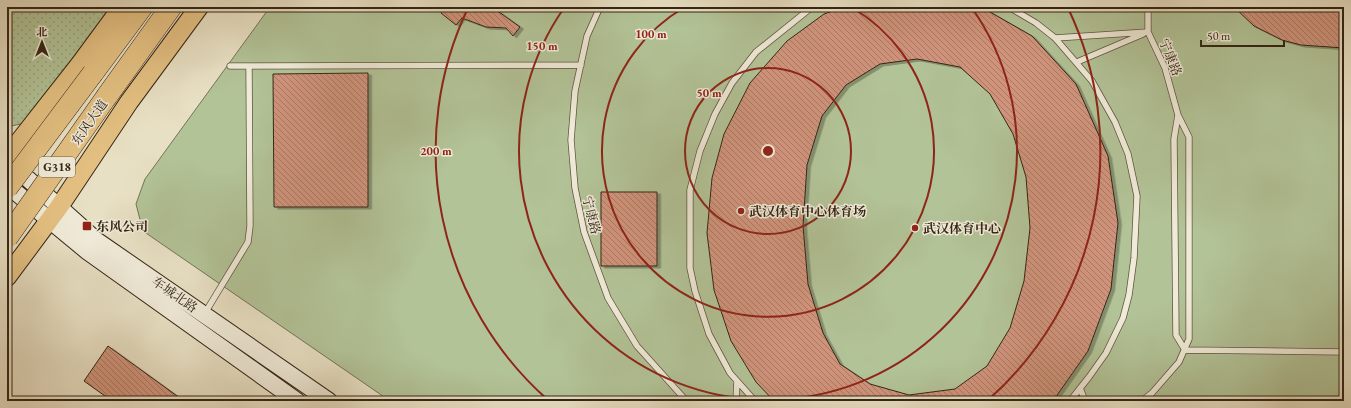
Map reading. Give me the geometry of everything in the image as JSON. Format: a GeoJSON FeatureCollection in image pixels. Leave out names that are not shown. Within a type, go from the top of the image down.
{"type":"FeatureCollection","features":[{"type":"Feature","properties":{"kind":"highway","name":"东风大道"},"geometry":{"type":"LineString","coordinates":[[10,189],[142,7]]}},
{"type":"Feature","properties":{"kind":"highway","name":"东风大道"},"geometry":{"type":"LineString","coordinates":[[7,238],[171,7]]}},
{"type":"Feature","properties":{"kind":"main road"},"geometry":{"type":"LineString","coordinates":[[7,157],[80,64],[122,7]]}},
{"type":"Feature","properties":{"kind":"main road"},"geometry":{"type":"LineString","coordinates":[[7,277],[54,213],[129,102],[199,7]]}},
{"type":"Feature","properties":{"kind":"main road","name":"车城北路"},"geometry":{"type":"LineString","coordinates":[[7,163],[28,179],[54,213],[88,252],[297,401]]}},
{"type":"Feature","properties":{"kind":"main road","name":"车城北路"},"geometry":{"type":"LineString","coordinates":[[10,189],[54,213],[96,240],[329,401]]}},
{"type":"Feature","properties":{"kind":"lane","name":"宁康路"},"geometry":{"type":"LineString","coordinates":[[600,7],[587,36],[575,91],[571,140],[575,188],[584,232],[608,298],[637,346],[687,401]]}},
{"type":"Feature","properties":{"kind":"lane"},"geometry":{"type":"LineString","coordinates":[[755,401],[730,373],[709,334],[695,291],[690,268],[690,190],[700,151],[715,114],[732,83],[756,52],[812,7]]}},
{"type":"Feature","properties":{"kind":"lane"},"geometry":{"type":"LineString","coordinates":[[1009,7],[1036,23],[1055,38],[1092,81],[1115,122],[1128,154],[1137,196],[1134,258],[1129,294],[1123,318],[1106,353],[1073,399]]}},
{"type":"Feature","properties":{"kind":"lane","name":"宁康路"},"geometry":{"type":"LineString","coordinates":[[1148,7],[1148,32],[1165,68],[1178,115]]}},
{"type":"Feature","properties":{"kind":"lane"},"geometry":{"type":"LineString","coordinates":[[1055,38],[1148,32]]}},
{"type":"Feature","properties":{"kind":"lane"},"geometry":{"type":"LineString","coordinates":[[1077,62],[1148,32]]}},
{"type":"Feature","properties":{"kind":"lane"},"geometry":{"type":"LineString","coordinates":[[230,66],[581,65]]}},
{"type":"Feature","properties":{"kind":"lane"},"geometry":{"type":"LineString","coordinates":[[204,314],[248,242],[250,226],[249,66]]}},
{"type":"Feature","properties":{"kind":"lane"},"geometry":{"type":"LineString","coordinates":[[1178,115],[1174,138],[1176,335],[1185,350]]}},
{"type":"Feature","properties":{"kind":"lane"},"geometry":{"type":"LineString","coordinates":[[1142,401],[1152,394],[1179,362],[1189,339],[1189,137],[1178,115]]}},
{"type":"Feature","properties":{"kind":"lane"},"geometry":{"type":"LineString","coordinates":[[1185,350],[1344,352]]}},
{"type":"Feature","properties":{"kind":"lane"},"geometry":{"type":"LineString","coordinates":[[736,401],[737,381]]}},
{"type":"Feature","properties":{"kind":"lane"},"geometry":{"type":"LineString","coordinates":[[1080,388],[1085,401]]}},
{"type":"Feature","properties":{"kind":"lane"},"geometry":{"type":"LineString","coordinates":[[747,392],[749,401]]}},
{"type":"Feature","properties":{"kind":"green space"},"geometry":{"type":"Polygon","coordinates":[[[7,7],[121,7],[29,122],[7,127],[7,7]]]}},
{"type":"Feature","properties":{"kind":"green space","name":"武汉体育中心体育场"},"geometry":{"type":"Polygon","coordinates":[[[270,7],[1344,7],[1344,401],[390,401],[143,231],[136,204],[145,179],[270,7]]]}},
{"type":"Feature","properties":{"kind":"building"},"geometry":{"type":"Polygon","coordinates":[[[445,7],[492,7],[520,27],[513,36],[506,28],[486,27],[462,18],[456,25],[441,13],[445,7]]]}},
{"type":"Feature","properties":{"kind":"building"},"geometry":{"type":"Polygon","coordinates":[[[844,7],[975,7],[990,12],[1032,36],[1076,84],[1108,156],[1118,223],[1111,289],[1088,351],[1053,401],[774,401],[756,382],[731,341],[714,290],[707,233],[712,178],[724,134],[750,83],[787,41],[824,14],[844,7]],[[917,59],[880,64],[846,85],[822,116],[807,165],[803,226],[808,284],[823,333],[840,364],[870,384],[909,395],[955,389],[987,366],[1010,328],[1024,281],[1030,228],[1026,177],[1013,134],[990,94],[960,67],[917,59]]]}},
{"type":"Feature","properties":{"kind":"building"},"geometry":{"type":"Polygon","coordinates":[[[1234,7],[1344,7],[1344,48],[1301,45],[1282,40],[1254,26],[1234,7]]]}},
{"type":"Feature","properties":{"kind":"building"},"geometry":{"type":"Polygon","coordinates":[[[368,73],[368,207],[274,207],[273,74],[368,73]]]}},
{"type":"Feature","properties":{"kind":"building"},"geometry":{"type":"Polygon","coordinates":[[[601,192],[657,192],[657,266],[601,266],[601,192]]]}},
{"type":"Feature","properties":{"kind":"building"},"geometry":{"type":"Polygon","coordinates":[[[108,346],[184,401],[112,401],[84,381],[108,346]]]}},
{"type":"Feature","properties":{"kind":"place","name":"武汉体育中心体育场"},"geometry":{"type":"Point","coordinates":[741,211]}},
{"type":"Feature","properties":{"kind":"place","name":"东风公司"},"geometry":{"type":"Point","coordinates":[87,226]}},
{"type":"Feature","properties":{"kind":"place","name":"武汉体育中心"},"geometry":{"type":"Point","coordinates":[915,228]}}]}
